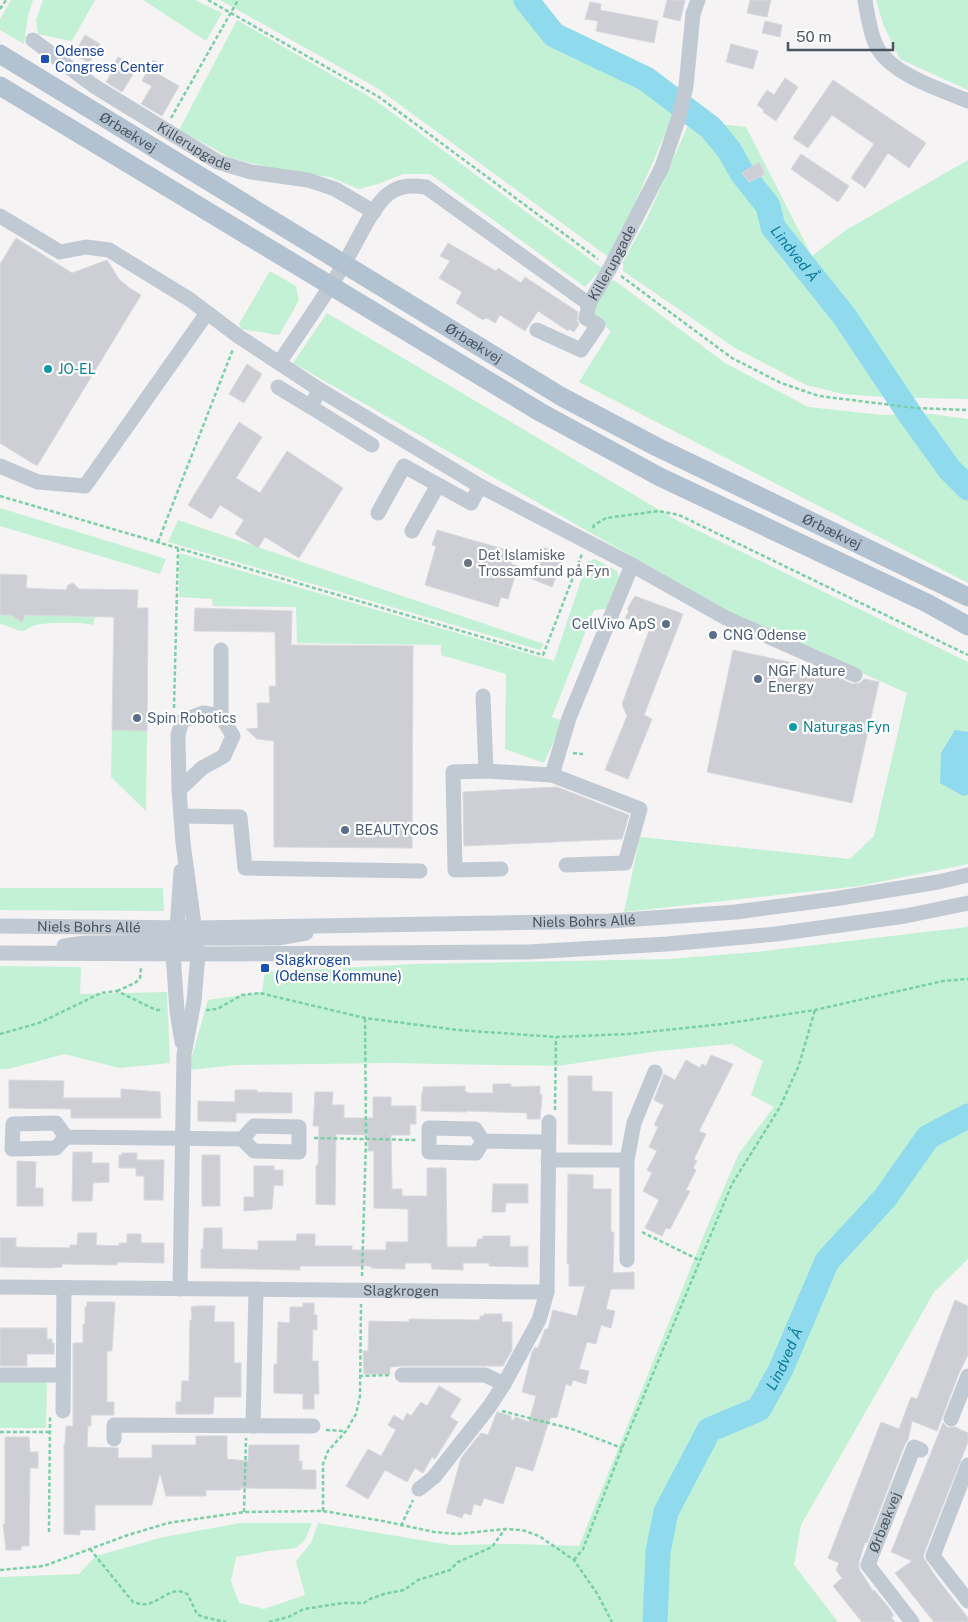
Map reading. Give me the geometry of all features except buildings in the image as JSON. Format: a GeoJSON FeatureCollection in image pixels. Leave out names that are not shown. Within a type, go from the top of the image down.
{"type":"FeatureCollection","features":[{"type":"Feature","properties":{"kind":"main road","name":"Ørbækvej"},"geometry":{"type":"LineString","coordinates":[[0,54],[562,397],[656,447],[968,597]]}},
{"type":"Feature","properties":{"kind":"main road","name":"Ørbækvej"},"geometry":{"type":"LineString","coordinates":[[0,86],[540,412],[660,477],[919,599],[968,626]]}},
{"type":"Feature","properties":{"kind":"street","name":"Killerupgade"},"geometry":{"type":"LineString","coordinates":[[279,363],[344,265],[374,212],[386,196],[400,187],[412,185],[426,187],[589,304],[610,268],[662,167],[679,117],[686,86],[693,14],[698,0]]}},
{"type":"Feature","properties":{"kind":"street"},"geometry":{"type":"LineString","coordinates":[[864,0],[878,48],[890,63],[906,73],[968,101]]}},
{"type":"Feature","properties":{"kind":"street","name":"Killerupgade"},"geometry":{"type":"LineString","coordinates":[[33,40],[94,86],[218,162],[251,172],[308,180],[335,189],[374,212]]}},
{"type":"Feature","properties":{"kind":"street"},"geometry":{"type":"LineString","coordinates":[[0,216],[60,252],[86,248],[109,250],[189,299],[238,336],[320,390],[480,486],[632,565],[726,618],[855,675]]}},
{"type":"Feature","properties":{"kind":"street"},"geometry":{"type":"LineString","coordinates":[[537,330],[581,350],[598,325],[586,318],[589,304]]}},
{"type":"Feature","properties":{"kind":"street"},"geometry":{"type":"LineString","coordinates":[[0,466],[38,482],[85,486],[207,313]]}},
{"type":"Feature","properties":{"kind":"street"},"geometry":{"type":"LineString","coordinates":[[278,387],[372,445]]}},
{"type":"Feature","properties":{"kind":"street"},"geometry":{"type":"LineString","coordinates":[[311,407],[320,390]]}},
{"type":"Feature","properties":{"kind":"street"},"geometry":{"type":"LineString","coordinates":[[378,513],[404,466],[471,503],[480,486]]}},
{"type":"Feature","properties":{"kind":"street"},"geometry":{"type":"LineString","coordinates":[[412,531],[438,485]]}},
{"type":"Feature","properties":{"kind":"street"},"geometry":{"type":"LineString","coordinates":[[552,775],[569,718],[632,565]]}},
{"type":"Feature","properties":{"kind":"street"},"geometry":{"type":"LineString","coordinates":[[180,790],[202,768],[224,756],[232,736],[221,716],[221,650]]}},
{"type":"Feature","properties":{"kind":"street"},"geometry":{"type":"LineString","coordinates":[[483,696],[486,771]]}},
{"type":"Feature","properties":{"kind":"street"},"geometry":{"type":"LineString","coordinates":[[185,1011],[198,954],[183,843],[178,735],[182,721],[203,713],[221,716]]}},
{"type":"Feature","properties":{"kind":"street"},"geometry":{"type":"LineString","coordinates":[[501,869],[455,870],[453,772],[486,771],[552,775],[640,810],[625,863],[566,865]]}},
{"type":"Feature","properties":{"kind":"street"},"geometry":{"type":"LineString","coordinates":[[181,816],[240,817],[245,868],[420,871]]}},
{"type":"Feature","properties":{"kind":"street"},"geometry":{"type":"LineString","coordinates":[[180,1289],[185,1011],[175,941],[183,843]]}},
{"type":"Feature","properties":{"kind":"street","name":"Niels Bohrs Allé"},"geometry":{"type":"LineString","coordinates":[[6,953],[175,941],[196,933],[352,926],[609,921],[736,912],[834,899],[938,882],[968,875]]}},
{"type":"Feature","properties":{"kind":"street","name":"Niels Bohrs Allé"},"geometry":{"type":"LineString","coordinates":[[0,926],[175,941],[198,954],[528,952],[667,944],[785,933],[905,916],[968,903]]}},
{"type":"Feature","properties":{"kind":"street"},"geometry":{"type":"LineString","coordinates":[[175,941],[196,933]]}},
{"type":"Feature","properties":{"kind":"street"},"geometry":{"type":"LineString","coordinates":[[627,1260],[627,1160],[634,1123],[655,1072]]}},
{"type":"Feature","properties":{"kind":"street"},"geometry":{"type":"LineString","coordinates":[[419,1489],[434,1477],[489,1407],[504,1384],[539,1320],[547,1292],[549,1122]]}},
{"type":"Feature","properties":{"kind":"street"},"geometry":{"type":"LineString","coordinates":[[66,1137],[242,1139],[254,1151],[299,1152],[299,1127],[254,1126],[242,1139]]}},
{"type":"Feature","properties":{"kind":"street"},"geometry":{"type":"LineString","coordinates":[[429,1128],[475,1129],[483,1141],[476,1153],[429,1152],[429,1128]]}},
{"type":"Feature","properties":{"kind":"street"},"geometry":{"type":"LineString","coordinates":[[483,1141],[548,1142]]}},
{"type":"Feature","properties":{"kind":"street"},"geometry":{"type":"LineString","coordinates":[[548,1160],[627,1160]]}},
{"type":"Feature","properties":{"kind":"street"},"geometry":{"type":"LineString","coordinates":[[627,1232],[642,1232]]}},
{"type":"Feature","properties":{"kind":"street","name":"Slagkrogen"},"geometry":{"type":"LineString","coordinates":[[0,1287],[547,1292]]}},
{"type":"Feature","properties":{"kind":"street"},"geometry":{"type":"LineString","coordinates":[[63,1411],[64,1288]]}},
{"type":"Feature","properties":{"kind":"street"},"geometry":{"type":"LineString","coordinates":[[253,1426],[256,1289]]}},
{"type":"Feature","properties":{"kind":"street"},"geometry":{"type":"LineString","coordinates":[[0,1374],[63,1375]]}},
{"type":"Feature","properties":{"kind":"street"},"geometry":{"type":"LineString","coordinates":[[402,1375],[485,1375],[504,1384]]}},
{"type":"Feature","properties":{"kind":"street"},"geometry":{"type":"LineString","coordinates":[[951,1419],[968,1376]]}},
{"type":"Feature","properties":{"kind":"street"},"geometry":{"type":"LineString","coordinates":[[114,1440],[114,1426],[314,1426]]}},
{"type":"Feature","properties":{"kind":"street","name":"Ørbækvej"},"geometry":{"type":"LineString","coordinates":[[912,1622],[868,1565],[914,1447],[921,1450]]}},
{"type":"Feature","properties":{"kind":"street"},"geometry":{"type":"LineString","coordinates":[[968,1465],[933,1556],[968,1600]]}},
{"type":"Feature","properties":{"kind":"path"},"geometry":{"type":"LineString","coordinates":[[0,9],[6,0]]}},
{"type":"Feature","properties":{"kind":"path"},"geometry":{"type":"LineString","coordinates":[[208,0],[379,97],[732,358],[781,383],[819,396],[916,408],[968,410]]}},
{"type":"Feature","properties":{"kind":"path"},"geometry":{"type":"LineString","coordinates":[[164,130],[238,0]]}},
{"type":"Feature","properties":{"kind":"path"},"geometry":{"type":"LineString","coordinates":[[158,543],[238,336]]}},
{"type":"Feature","properties":{"kind":"path"},"geometry":{"type":"LineString","coordinates":[[0,496],[543,655],[586,542],[594,526],[606,518],[659,511],[679,515],[968,655]]}},
{"type":"Feature","properties":{"kind":"path"},"geometry":{"type":"LineString","coordinates":[[178,549],[174,732],[178,735]]}},
{"type":"Feature","properties":{"kind":"path"},"geometry":{"type":"LineString","coordinates":[[0,1034],[39,1023],[102,993],[117,991],[135,983],[140,978],[141,960]]}},
{"type":"Feature","properties":{"kind":"path"},"geometry":{"type":"LineString","coordinates":[[117,991],[156,1010],[217,1009],[242,995],[260,993],[365,1018],[458,1030],[556,1036],[628,1034],[723,1024],[815,1010],[943,981],[968,979]]}},
{"type":"Feature","properties":{"kind":"path"},"geometry":{"type":"LineString","coordinates":[[574,1560],[583,1549],[622,1448],[732,1184],[780,1108],[799,1065],[815,1010]]}},
{"type":"Feature","properties":{"kind":"path"},"geometry":{"type":"LineString","coordinates":[[323,1511],[323,1464],[328,1451],[346,1431],[356,1414],[360,1396],[366,1139],[365,1018]]}},
{"type":"Feature","properties":{"kind":"path"},"geometry":{"type":"LineString","coordinates":[[549,1122],[555,1120],[556,1036]]}},
{"type":"Feature","properties":{"kind":"path"},"geometry":{"type":"LineString","coordinates":[[300,1138],[428,1140]]}},
{"type":"Feature","properties":{"kind":"path"},"geometry":{"type":"LineString","coordinates":[[642,1232],[699,1260]]}},
{"type":"Feature","properties":{"kind":"path"},"geometry":{"type":"LineString","coordinates":[[359,1376],[402,1375]]}},
{"type":"Feature","properties":{"kind":"path"},"geometry":{"type":"LineString","coordinates":[[489,1407],[572,1429],[622,1448]]}},
{"type":"Feature","properties":{"kind":"path"},"geometry":{"type":"LineString","coordinates":[[49,1532],[49,1417],[63,1411]]}},
{"type":"Feature","properties":{"kind":"path"},"geometry":{"type":"LineString","coordinates":[[244,1512],[245,1439],[253,1426]]}},
{"type":"Feature","properties":{"kind":"path"},"geometry":{"type":"LineString","coordinates":[[314,1426],[316,1430],[346,1431]]}},
{"type":"Feature","properties":{"kind":"path"},"geometry":{"type":"LineString","coordinates":[[0,1432],[49,1432]]}},
{"type":"Feature","properties":{"kind":"path"},"geometry":{"type":"LineString","coordinates":[[401,1526],[419,1489]]}},
{"type":"Feature","properties":{"kind":"path"},"geometry":{"type":"LineString","coordinates":[[0,1570],[44,1566],[128,1534],[168,1523],[244,1512],[323,1511],[434,1532],[457,1534],[505,1529],[522,1530],[539,1536],[574,1560],[598,1595],[612,1622]]}},
{"type":"Feature","properties":{"kind":"path"},"geometry":{"type":"LineString","coordinates":[[269,1622],[288,1617],[304,1609],[343,1603],[364,1603],[370,1598],[404,1590],[418,1580],[450,1570],[458,1562],[492,1547],[505,1529]]}},
{"type":"Feature","properties":{"kind":"path"},"geometry":{"type":"LineString","coordinates":[[90,1550],[133,1602],[146,1604],[161,1599],[171,1592],[178,1591],[188,1595],[196,1614],[226,1622]]}},
{"type":"Feature","properties":{"kind":"green space"},"geometry":{"type":"Polygon","coordinates":[[[11,0],[33,0],[28,16],[24,44],[0,30],[0,19],[11,0]]]}},
{"type":"Feature","properties":{"kind":"green space"},"geometry":{"type":"Polygon","coordinates":[[[43,0],[95,0],[72,41],[38,34],[36,20],[43,0]]]}},
{"type":"Feature","properties":{"kind":"green space"},"geometry":{"type":"Polygon","coordinates":[[[143,0],[195,0],[222,13],[206,41],[143,0]]]}},
{"type":"Feature","properties":{"kind":"green space"},"geometry":{"type":"Polygon","coordinates":[[[220,0],[538,0],[568,35],[677,106],[611,259],[377,88],[220,0]]]}},
{"type":"Feature","properties":{"kind":"green space"},"geometry":{"type":"Polygon","coordinates":[[[876,0],[968,0],[968,90],[900,59],[883,24],[876,0]]]}},
{"type":"Feature","properties":{"kind":"green space"},"geometry":{"type":"Polygon","coordinates":[[[237,20],[375,100],[602,268],[585,287],[430,174],[403,174],[359,189],[330,177],[288,172],[231,158],[179,130],[237,20]]]}},
{"type":"Feature","properties":{"kind":"green space"},"geometry":{"type":"Polygon","coordinates":[[[690,121],[746,127],[812,256],[846,230],[968,160],[968,399],[843,394],[806,385],[735,348],[623,271],[623,262],[647,218],[690,121]]]}},
{"type":"Feature","properties":{"kind":"green space"},"geometry":{"type":"Polygon","coordinates":[[[270,271],[296,286],[299,300],[278,335],[241,329],[239,324],[270,271]]]}},
{"type":"Feature","properties":{"kind":"green space"},"geometry":{"type":"Polygon","coordinates":[[[614,280],[725,363],[808,407],[882,415],[932,414],[968,419],[968,583],[579,382],[611,331],[592,315],[607,284],[614,280]]]}},
{"type":"Feature","properties":{"kind":"green space"},"geometry":{"type":"Polygon","coordinates":[[[327,313],[678,521],[968,662],[968,864],[859,886],[624,912],[640,837],[850,859],[874,836],[907,693],[747,622],[293,363],[327,313]]]}},
{"type":"Feature","properties":{"kind":"green space"},"geometry":{"type":"Polygon","coordinates":[[[0,508],[166,559],[160,574],[0,526],[0,508]]]}},
{"type":"Feature","properties":{"kind":"green space"},"geometry":{"type":"Polygon","coordinates":[[[178,520],[544,644],[540,650],[168,542],[178,520]]]}},
{"type":"Feature","properties":{"kind":"green space"},"geometry":{"type":"Polygon","coordinates":[[[179,553],[554,661],[587,562],[595,559],[617,571],[619,577],[606,609],[594,610],[552,717],[563,721],[544,763],[505,749],[506,674],[441,655],[441,645],[297,643],[296,607],[213,606],[212,599],[179,597],[179,553]]]}},
{"type":"Feature","properties":{"kind":"green space"},"geometry":{"type":"Polygon","coordinates":[[[0,615],[14,615],[23,619],[25,615],[95,617],[93,625],[72,623],[45,624],[33,626],[23,631],[0,624],[0,615]]]}},
{"type":"Feature","properties":{"kind":"green space"},"geometry":{"type":"Polygon","coordinates":[[[112,730],[147,731],[146,811],[111,777],[112,730]]]}},
{"type":"Feature","properties":{"kind":"green space"},"geometry":{"type":"Polygon","coordinates":[[[0,888],[163,888],[164,911],[0,910],[0,888]]]}},
{"type":"Feature","properties":{"kind":"green space"},"geometry":{"type":"Polygon","coordinates":[[[968,927],[968,1259],[934,1292],[801,1525],[794,1565],[838,1622],[0,1622],[0,1577],[79,1574],[96,1556],[164,1537],[240,1523],[312,1523],[305,1540],[296,1548],[236,1557],[231,1581],[239,1603],[264,1609],[305,1595],[296,1561],[311,1543],[318,1523],[451,1545],[516,1544],[579,1546],[708,1225],[739,1153],[774,1107],[751,1095],[763,1061],[732,1044],[658,1051],[558,1066],[391,1063],[236,1065],[188,1070],[208,1000],[262,992],[265,972],[416,964],[669,959],[756,952],[968,927]]]}},
{"type":"Feature","properties":{"kind":"green space"},"geometry":{"type":"Polygon","coordinates":[[[0,966],[81,967],[80,994],[167,992],[170,1063],[119,1068],[65,1054],[8,1069],[0,1069],[0,966]]]}},
{"type":"Feature","properties":{"kind":"green space"},"geometry":{"type":"Polygon","coordinates":[[[47,1380],[46,1428],[0,1428],[0,1381],[47,1380]]]}},
{"type":"Feature","properties":{"kind":"water"},"geometry":{"type":"Polygon","coordinates":[[[955,730],[968,732],[968,795],[963,796],[940,783],[941,753],[955,730]]]}},
{"type":"Feature","properties":{"kind":"waterway","name":"Lindved Å"},"geometry":{"type":"LineString","coordinates":[[526,0],[554,35],[646,79],[711,128],[729,150],[742,173],[768,206],[773,227],[845,317],[911,416],[950,470],[968,488]]}},
{"type":"Feature","properties":{"kind":"waterway","name":"Lindved Å"},"geometry":{"type":"LineString","coordinates":[[655,1622],[658,1552],[666,1512],[709,1430],[759,1409],[781,1369],[827,1261],[885,1198],[928,1137],[968,1116]]}},
{"type":"Feature","properties":{"kind":"place","name":"Odense Congress Center"},"geometry":{"type":"Point","coordinates":[45,59]}},
{"type":"Feature","properties":{"kind":"place","name":"JO-EL"},"geometry":{"type":"Point","coordinates":[48,369]}},
{"type":"Feature","properties":{"kind":"place","name":"Det Islamiske Trossamfund på Fyn"},"geometry":{"type":"Point","coordinates":[468,563]}},
{"type":"Feature","properties":{"kind":"place","name":"CellVivo ApS"},"geometry":{"type":"Point","coordinates":[666,624]}},
{"type":"Feature","properties":{"kind":"place","name":"CNG Odense"},"geometry":{"type":"Point","coordinates":[713,635]}},
{"type":"Feature","properties":{"kind":"place","name":"NGF Nature Energy"},"geometry":{"type":"Point","coordinates":[758,679]}},
{"type":"Feature","properties":{"kind":"place","name":"Spin Robotics"},"geometry":{"type":"Point","coordinates":[137,718]}},
{"type":"Feature","properties":{"kind":"place","name":"Naturgas Fyn"},"geometry":{"type":"Point","coordinates":[793,727]}},
{"type":"Feature","properties":{"kind":"place","name":"BEAUTYCOS"},"geometry":{"type":"Point","coordinates":[345,830]}},
{"type":"Feature","properties":{"kind":"place","name":"Slagkrogen (Odense Kommune)"},"geometry":{"type":"Point","coordinates":[265,968]}}]}
